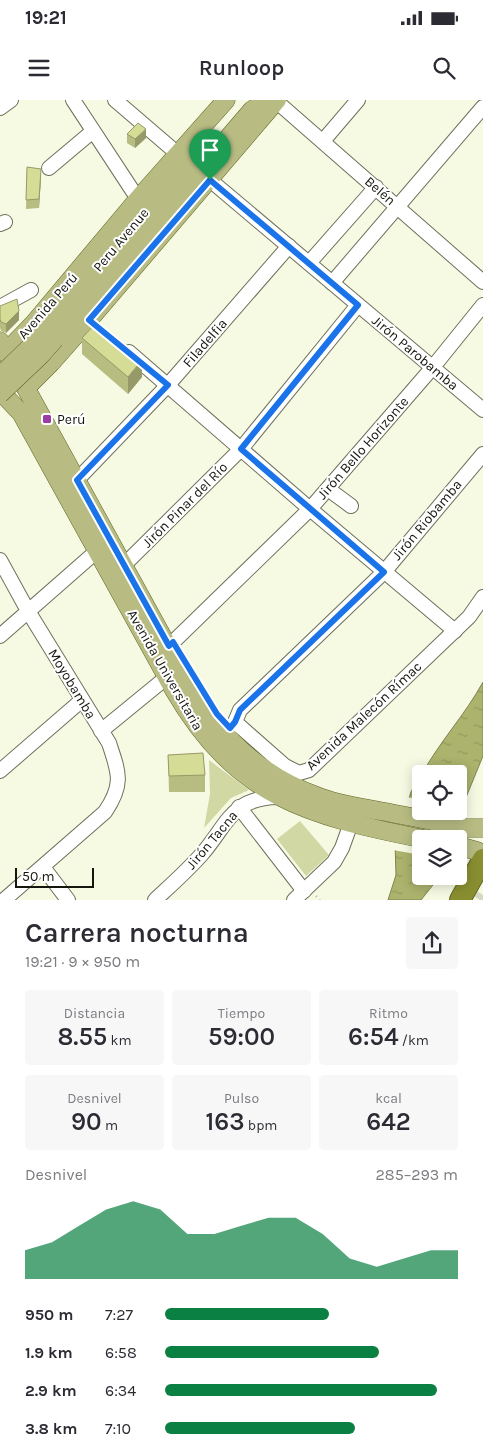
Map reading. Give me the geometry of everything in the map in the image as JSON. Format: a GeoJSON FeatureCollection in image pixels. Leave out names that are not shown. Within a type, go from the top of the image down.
{"type":"FeatureCollection","features":[{"type":"Feature","properties":{"kind":"highway"},"geometry":{"type":"LineString","coordinates":[[460,900],[483,859]]}},
{"type":"Feature","properties":{"kind":"highway"},"geometry":{"type":"LineString","coordinates":[[460,900],[475,894],[483,895]]}},
{"type":"Feature","properties":{"kind":"main road","name":"Avenida Perú"},"geometry":{"type":"LineString","coordinates":[[3,347],[34,323],[138,199],[226,100]]}},
{"type":"Feature","properties":{"kind":"main road","name":"Peru Avenue"},"geometry":{"type":"LineString","coordinates":[[51,334],[239,100]]}},
{"type":"Feature","properties":{"kind":"main road","name":"Peru Avenue"},"geometry":{"type":"LineString","coordinates":[[0,376],[28,349],[51,334],[252,110],[274,100]]}},
{"type":"Feature","properties":{"kind":"main road"},"geometry":{"type":"LineString","coordinates":[[26,388],[93,323],[274,100]]}},
{"type":"Feature","properties":{"kind":"main road","name":"Avenida Perú"},"geometry":{"type":"LineString","coordinates":[[3,400],[41,355],[51,334]]}},
{"type":"Feature","properties":{"kind":"main road","name":"Avenida Universitaria"},"geometry":{"type":"LineString","coordinates":[[3,347],[200,702],[230,728],[238,748],[260,766],[285,782],[317,796],[352,806],[474,828]]}},
{"type":"Feature","properties":{"kind":"main road","name":"Avenida Universitaria"},"geometry":{"type":"LineString","coordinates":[[3,400],[21,413],[187,713],[207,739],[249,779],[278,797],[309,810],[351,823],[412,837]]}},
{"type":"Feature","properties":{"kind":"main road"},"geometry":{"type":"LineString","coordinates":[[483,845],[483,850]]}},
{"type":"Feature","properties":{"kind":"main road"},"geometry":{"type":"LineString","coordinates":[[467,848],[483,855]]}},
{"type":"Feature","properties":{"kind":"street"},"geometry":{"type":"LineString","coordinates":[[0,108],[11,100]]}},
{"type":"Feature","properties":{"kind":"street"},"geometry":{"type":"LineString","coordinates":[[73,100],[138,199]]}},
{"type":"Feature","properties":{"kind":"street"},"geometry":{"type":"LineString","coordinates":[[115,100],[178,154]]}},
{"type":"Feature","properties":{"kind":"street","name":"Belén"},"geometry":{"type":"LineString","coordinates":[[274,100],[480,273]]}},
{"type":"Feature","properties":{"kind":"street"},"geometry":{"type":"LineString","coordinates":[[323,141],[358,100]]}},
{"type":"Feature","properties":{"kind":"street"},"geometry":{"type":"LineString","coordinates":[[332,283],[483,107]]}},
{"type":"Feature","properties":{"kind":"street"},"geometry":{"type":"LineString","coordinates":[[49,168],[94,131]]}},
{"type":"Feature","properties":{"kind":"street","name":"Jirón Parobamba"},"geometry":{"type":"LineString","coordinates":[[210,180],[483,410]]}},
{"type":"Feature","properties":{"kind":"street"},"geometry":{"type":"LineString","coordinates":[[309,264],[376,187]]}},
{"type":"Feature","properties":{"kind":"street","name":"Filadelfia"},"geometry":{"type":"LineString","coordinates":[[77,480],[168,385],[289,246]]}},
{"type":"Feature","properties":{"kind":"street"},"geometry":{"type":"LineString","coordinates":[[0,307],[31,290]]}},
{"type":"Feature","properties":{"kind":"street","name":"Jirón Pinar del Río"},"geometry":{"type":"LineString","coordinates":[[124,564],[241,449],[358,305]]}},
{"type":"Feature","properties":{"kind":"street","name":"Jirón Bello Horizonte"},"geometry":{"type":"LineString","coordinates":[[169,646],[310,509],[433,367],[483,305]]}},
{"type":"Feature","properties":{"kind":"street"},"geometry":{"type":"LineString","coordinates":[[118,344],[455,631]]}},
{"type":"Feature","properties":{"kind":"street","name":"Jirón Riobamba"},"geometry":{"type":"LineString","coordinates":[[230,728],[240,710],[384,572],[483,454]]}},
{"type":"Feature","properties":{"kind":"street"},"geometry":{"type":"LineString","coordinates":[[328,489],[351,506]]}},
{"type":"Feature","properties":{"kind":"street"},"geometry":{"type":"LineString","coordinates":[[0,636],[98,550]]}},
{"type":"Feature","properties":{"kind":"street","name":"Moyobamba"},"geometry":{"type":"LineString","coordinates":[[0,560],[28,611],[109,743],[117,768],[118,784],[115,798],[105,812],[43,867]]}},
{"type":"Feature","properties":{"kind":"street","name":"Avenida Malecón Rímac"},"geometry":{"type":"LineString","coordinates":[[230,728],[299,773],[309,770],[455,631],[469,617],[483,597]]}},
{"type":"Feature","properties":{"kind":"street"},"geometry":{"type":"LineString","coordinates":[[101,731],[167,677]]}},
{"type":"Feature","properties":{"kind":"street"},"geometry":{"type":"LineString","coordinates":[[0,771],[82,700]]}},
{"type":"Feature","properties":{"kind":"street","name":"Jirón Tacna"},"geometry":{"type":"LineString","coordinates":[[154,900],[195,862],[224,823],[239,807],[256,800],[278,797]]}},
{"type":"Feature","properties":{"kind":"street"},"geometry":{"type":"LineString","coordinates":[[239,807],[299,895],[334,862],[342,848],[351,823]]}},
{"type":"Feature","properties":{"kind":"street"},"geometry":{"type":"LineString","coordinates":[[4,900],[43,867],[68,900]]}},
{"type":"Feature","properties":{"kind":"shaded area"},"geometry":{"type":"Polygon","coordinates":[[[209,760],[249,790],[231,798],[204,828],[210,794],[209,760]]]}},
{"type":"Feature","properties":{"kind":"shaded area"},"geometry":{"type":"Polygon","coordinates":[[[300,821],[329,855],[306,876],[277,839],[300,821]]]}},
{"type":"Feature","properties":{"kind":"water"},"geometry":{"type":"Polygon","coordinates":[[[483,682],[483,756],[467,795],[467,765],[428,765],[483,682]]]}},
{"type":"Feature","properties":{"kind":"water"},"geometry":{"type":"Polygon","coordinates":[[[412,790],[412,820],[459,820],[457,830],[412,830],[412,885],[433,885],[421,900],[388,900],[396,875],[395,843],[412,790]]]}},
{"type":"Feature","properties":{"kind":"pier"},"geometry":{"type":"Polygon","coordinates":[[[407,797],[412,798],[412,820],[462,820],[460,830],[412,830],[412,853],[393,850],[392,843],[407,797]]]}},
{"type":"Feature","properties":{"kind":"building"},"geometry":{"type":"Polygon","coordinates":[[[138,123],[146,129],[135,139],[127,134],[138,123]]]}},
{"type":"Feature","properties":{"kind":"building"},"geometry":{"type":"Polygon","coordinates":[[[27,167],[41,169],[39,199],[26,200],[27,167]]]}},
{"type":"Feature","properties":{"kind":"building"},"geometry":{"type":"Polygon","coordinates":[[[17,299],[19,311],[6,324],[1,322],[0,306],[17,299]]]}},
{"type":"Feature","properties":{"kind":"building"},"geometry":{"type":"Polygon","coordinates":[[[97,322],[142,360],[128,377],[82,338],[97,322]]]}},
{"type":"Feature","properties":{"kind":"building"},"geometry":{"type":"Polygon","coordinates":[[[203,753],[205,775],[169,776],[168,755],[203,753]]]}},
{"type":"Feature","properties":{"kind":"tunnel"},"geometry":{"type":"LineString","coordinates":[[480,900],[483,895]]}},
{"type":"Feature","properties":{"kind":"place","name":"Perú"},"geometry":{"type":"Point","coordinates":[47,419]}},
{"type":"Feature","properties":{"kind":"route"},"geometry":{"type":"LineString","coordinates":[[210,180],[358,305],[241,449],[384,572],[240,710],[230,728],[217,714],[173,642],[169,646],[77,480],[168,385],[89,320],[210,180]]}}]}
